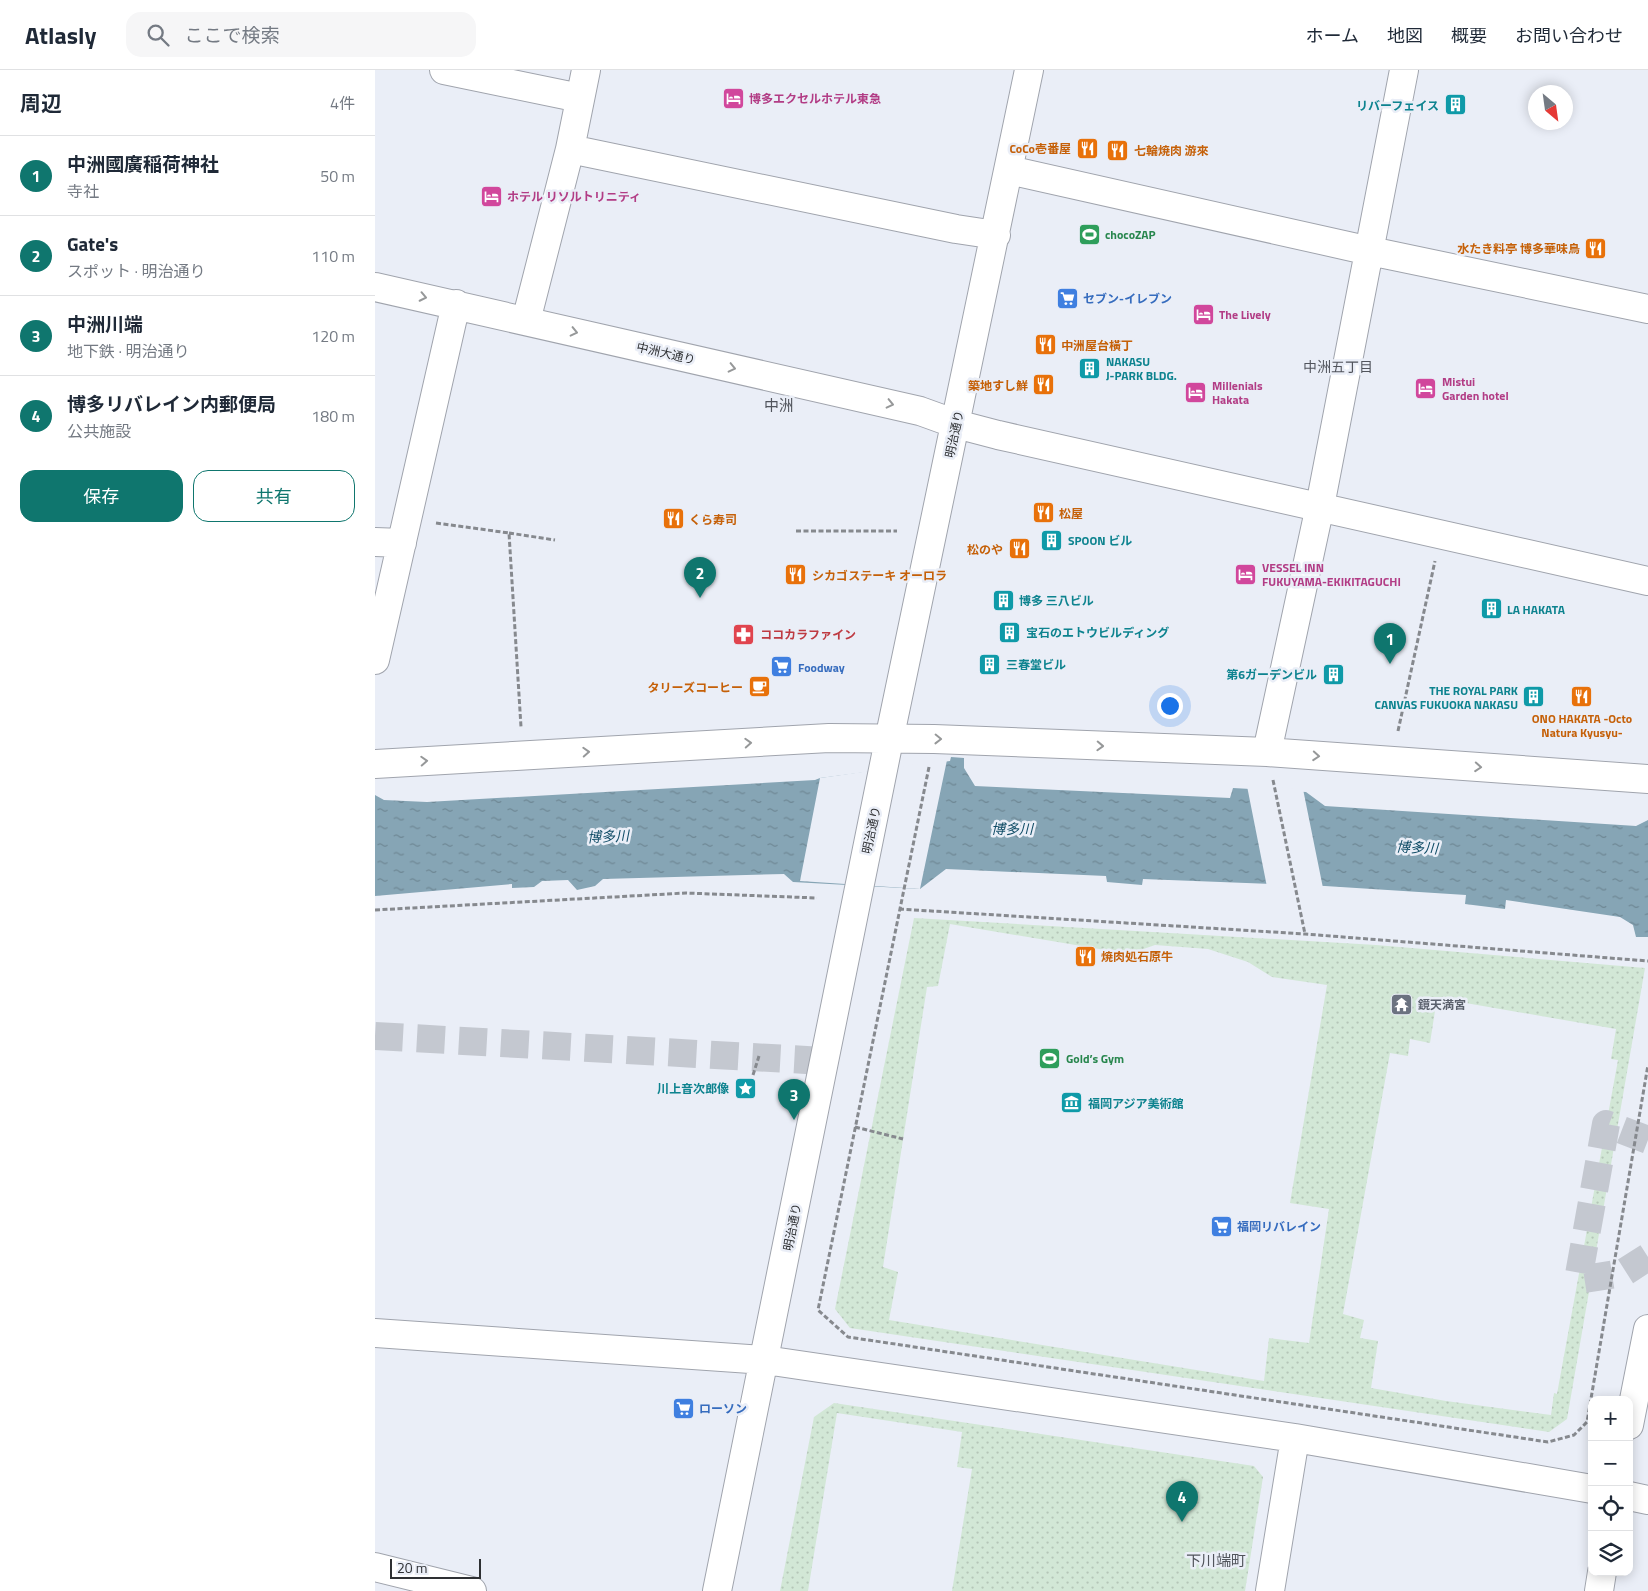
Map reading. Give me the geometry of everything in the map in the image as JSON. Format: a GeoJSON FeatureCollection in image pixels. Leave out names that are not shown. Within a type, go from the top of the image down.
{"type":"FeatureCollection","features":[{"type":"Feature","properties":{"kind":"street"},"geometry":{"type":"LineString","coordinates":[[444,70],[580,98]]}},
{"type":"Feature","properties":{"kind":"street"},"geometry":{"type":"LineString","coordinates":[[526,321],[570,149],[586,70]]}},
{"type":"Feature","properties":{"kind":"street","name":"明治通り"},"geometry":{"type":"LineString","coordinates":[[717,1591],[889,740],[1029,70]]}},
{"type":"Feature","properties":{"kind":"street"},"geometry":{"type":"LineString","coordinates":[[1270,765],[1404,70]]}},
{"type":"Feature","properties":{"kind":"street"},"geometry":{"type":"LineString","coordinates":[[570,149],[956,229],[996,235]]}},
{"type":"Feature","properties":{"kind":"street"},"geometry":{"type":"LineString","coordinates":[[1009,170],[1370,252],[1648,309]]}},
{"type":"Feature","properties":{"kind":"street","name":"中洲大通り"},"geometry":{"type":"LineString","coordinates":[[375,287],[920,411],[955,424],[1648,581]]}},
{"type":"Feature","properties":{"kind":"street"},"geometry":{"type":"LineString","coordinates":[[375,660],[456,304]]}},
{"type":"Feature","properties":{"kind":"street"},"geometry":{"type":"LineString","coordinates":[[375,542],[405,531]]}},
{"type":"Feature","properties":{"kind":"street"},"geometry":{"type":"LineString","coordinates":[[375,764],[829,738],[934,739],[1270,765],[1648,780]]}},
{"type":"Feature","properties":{"kind":"street"},"geometry":{"type":"LineString","coordinates":[[1633,1405],[1648,1329]]}},
{"type":"Feature","properties":{"kind":"street"},"geometry":{"type":"LineString","coordinates":[[375,1333],[765,1360],[1295,1438],[1588,1488]]}},
{"type":"Feature","properties":{"kind":"street"},"geometry":{"type":"LineString","coordinates":[[1270,1591],[1295,1438]]}},
{"type":"Feature","properties":{"kind":"street"},"geometry":{"type":"LineString","coordinates":[[1633,1497],[1648,1500]]}},
{"type":"Feature","properties":{"kind":"street"},"geometry":{"type":"LineString","coordinates":[[375,1568],[472,1591]]}},
{"type":"Feature","properties":{"kind":"street"},"geometry":{"type":"LineString","coordinates":[[1599,1591],[1601,1576]]}},
{"type":"Feature","properties":{"kind":"path"},"geometry":{"type":"LineString","coordinates":[[405,531],[509,533],[555,540]]}},
{"type":"Feature","properties":{"kind":"path"},"geometry":{"type":"LineString","coordinates":[[796,531],[897,531]]}},
{"type":"Feature","properties":{"kind":"path"},"geometry":{"type":"LineString","coordinates":[[509,533],[521,733]]}},
{"type":"Feature","properties":{"kind":"path"},"geometry":{"type":"LineString","coordinates":[[1397,733],[1436,556]]}},
{"type":"Feature","properties":{"kind":"path"},"geometry":{"type":"LineString","coordinates":[[930,762],[818,1310],[849,1337],[1548,1442],[1574,1435],[1587,1422],[1648,1065]]}},
{"type":"Feature","properties":{"kind":"path"},"geometry":{"type":"LineString","coordinates":[[1270,765],[1305,934]]}},
{"type":"Feature","properties":{"kind":"path"},"geometry":{"type":"LineString","coordinates":[[375,910],[686,894],[817,898]]}},
{"type":"Feature","properties":{"kind":"path"},"geometry":{"type":"LineString","coordinates":[[899,909],[1305,934],[1648,962]]}},
{"type":"Feature","properties":{"kind":"path"},"geometry":{"type":"LineString","coordinates":[[753,1075],[759,1056]]}},
{"type":"Feature","properties":{"kind":"path"},"geometry":{"type":"LineString","coordinates":[[855,1126],[903,1139]]}},
{"type":"Feature","properties":{"kind":"green space"},"geometry":{"type":"Polygon","coordinates":[[[914,918],[1376,945],[1645,968],[1567,1419],[1549,1432],[850,1328],[835,1309],[914,918]],[[950,924],[938,986],[927,987],[883,1267],[898,1272],[889,1320],[1264,1381],[1269,1338],[1309,1343],[1329,1209],[1290,1203],[1327,985],[1272,977],[1248,962],[1208,949],[1155,945],[1129,954],[950,924]],[[1437,998],[1430,1043],[1410,1039],[1408,1056],[1390,1053],[1343,1314],[1364,1320],[1360,1338],[1378,1341],[1371,1388],[1446,1401],[1551,1415],[1554,1393],[1557,1394],[1618,1060],[1611,1059],[1616,1029],[1437,998]]]}},
{"type":"Feature","properties":{"kind":"green space"},"geometry":{"type":"Polygon","coordinates":[[[834,1403],[1254,1466],[1263,1477],[1245,1591],[952,1591],[972,1469],[957,1467],[962,1432],[837,1413],[808,1591],[780,1591],[814,1417],[834,1403]]]}},
{"type":"Feature","properties":{"kind":"water","name":"博多川"},"geometry":{"type":"Polygon","coordinates":[[[951,757],[964,758],[964,768],[975,786],[1230,798],[1233,788],[1306,792],[1325,806],[1636,826],[1648,820],[1648,937],[1636,937],[1633,925],[1620,917],[1506,900],[1505,909],[1465,904],[1466,895],[1325,886],[1143,879],[1142,885],[1107,882],[1106,876],[946,869],[920,889],[793,882],[784,874],[603,879],[595,886],[577,890],[568,880],[542,881],[534,887],[512,888],[512,884],[375,896],[375,795],[384,800],[427,802],[815,780],[950,761],[951,757]]]}},
{"type":"Feature","properties":{"kind":"pier"},"geometry":{"type":"Polygon","coordinates":[[[947,760],[920,889],[800,881],[820,778],[947,760]]]}},
{"type":"Feature","properties":{"kind":"pier"},"geometry":{"type":"Polygon","coordinates":[[[1247,786],[1303,789],[1323,888],[1267,887],[1247,786]]]}},
{"type":"Feature","properties":{"kind":"tunnel"},"geometry":{"type":"LineString","coordinates":[[375,1036],[824,1061]]}},
{"type":"Feature","properties":{"kind":"tunnel"},"geometry":{"type":"LineString","coordinates":[[1648,1140],[1606,1124],[1578,1280],[1623,1273],[1648,1257]]}},
{"type":"Feature","properties":{"kind":"place","name":"博多エクセルホテル東急"},"geometry":{"type":"Point","coordinates":[733,98]}},
{"type":"Feature","properties":{"kind":"place","name":"リバーフェイス"},"geometry":{"type":"Point","coordinates":[1455,105]}},
{"type":"Feature","properties":{"kind":"place","name":"CoCo壱番屋"},"geometry":{"type":"Point","coordinates":[1087,148]}},
{"type":"Feature","properties":{"kind":"place","name":"七輪焼肉 游來"},"geometry":{"type":"Point","coordinates":[1118,150]}},
{"type":"Feature","properties":{"kind":"place","name":"ホテル リソルトリニティ"},"geometry":{"type":"Point","coordinates":[491,196]}},
{"type":"Feature","properties":{"kind":"place","name":"chocoZAP"},"geometry":{"type":"Point","coordinates":[1089,234]}},
{"type":"Feature","properties":{"kind":"place","name":"水たき料亭 博多華味鳥"},"geometry":{"type":"Point","coordinates":[1596,248]}},
{"type":"Feature","properties":{"kind":"place","name":"セブン-イレブン"},"geometry":{"type":"Point","coordinates":[1067,298]}},
{"type":"Feature","properties":{"kind":"place","name":"The Lively"},"geometry":{"type":"Point","coordinates":[1203,314]}},
{"type":"Feature","properties":{"kind":"place","name":"中洲屋台橫丁"},"geometry":{"type":"Point","coordinates":[1045,345]}},
{"type":"Feature","properties":{"kind":"place","name":"NAKASU J-PARK BLDG."},"geometry":{"type":"Point","coordinates":[1090,368]}},
{"type":"Feature","properties":{"kind":"place","name":"築地すし鮮"},"geometry":{"type":"Point","coordinates":[1044,385]}},
{"type":"Feature","properties":{"kind":"place","name":"Mistui Garden hotel"},"geometry":{"type":"Point","coordinates":[1426,388]}},
{"type":"Feature","properties":{"kind":"place","name":"Millenials Hakata"},"geometry":{"type":"Point","coordinates":[1196,392]}},
{"type":"Feature","properties":{"kind":"place","name":"松屋"},"geometry":{"type":"Point","coordinates":[1043,513]}},
{"type":"Feature","properties":{"kind":"place","name":"くら寿司"},"geometry":{"type":"Point","coordinates":[673,519]}},
{"type":"Feature","properties":{"kind":"place","name":"SPOON ビル"},"geometry":{"type":"Point","coordinates":[1052,540]}},
{"type":"Feature","properties":{"kind":"place","name":"松のや"},"geometry":{"type":"Point","coordinates":[1019,549]}},
{"type":"Feature","properties":{"kind":"place","name":"VESSEL INN FUKUYAMA-EKIKITAGUCHI"},"geometry":{"type":"Point","coordinates":[1246,574]}},
{"type":"Feature","properties":{"kind":"place","name":"シカゴステーキ オーロラ"},"geometry":{"type":"Point","coordinates":[796,575]}},
{"type":"Feature","properties":{"kind":"place","name":"Gate's"},"geometry":{"type":"Point","coordinates":[700,598]}},
{"type":"Feature","properties":{"kind":"place","name":"博多 三八ビル"},"geometry":{"type":"Point","coordinates":[1003,600]}},
{"type":"Feature","properties":{"kind":"place","name":"LA HAKATA"},"geometry":{"type":"Point","coordinates":[1491,609]}},
{"type":"Feature","properties":{"kind":"place","name":"宝石のエトウビルディング"},"geometry":{"type":"Point","coordinates":[1010,632]}},
{"type":"Feature","properties":{"kind":"place","name":"ココカラファイン"},"geometry":{"type":"Point","coordinates":[744,634]}},
{"type":"Feature","properties":{"kind":"place","name":"三春堂ビル"},"geometry":{"type":"Point","coordinates":[990,664]}},
{"type":"Feature","properties":{"kind":"place","name":"中洲國廣稲荷神社"},"geometry":{"type":"Point","coordinates":[1390,664]}},
{"type":"Feature","properties":{"kind":"place","name":"Foodway"},"geometry":{"type":"Point","coordinates":[782,667]}},
{"type":"Feature","properties":{"kind":"place","name":"第6ガーデンビル"},"geometry":{"type":"Point","coordinates":[1333,674]}},
{"type":"Feature","properties":{"kind":"place","name":"タリーズコーヒー"},"geometry":{"type":"Point","coordinates":[759,687]}},
{"type":"Feature","properties":{"kind":"place","name":"THE ROYAL PARK CANVAS FUKUOKA NAKASU"},"geometry":{"type":"Point","coordinates":[1534,697]}},
{"type":"Feature","properties":{"kind":"place","name":"ONO HAKATA -Octo Natura Kyusyu-"},"geometry":{"type":"Point","coordinates":[1582,697]}},
{"type":"Feature","properties":{"kind":"place","name":"焼肉処石原牛"},"geometry":{"type":"Point","coordinates":[1085,956]}},
{"type":"Feature","properties":{"kind":"place","name":"鏡天満宮"},"geometry":{"type":"Point","coordinates":[1402,1004]}},
{"type":"Feature","properties":{"kind":"place","name":"Gold’s Gym"},"geometry":{"type":"Point","coordinates":[1050,1058]}},
{"type":"Feature","properties":{"kind":"place","name":"川上音次郎像"},"geometry":{"type":"Point","coordinates":[745,1088]}},
{"type":"Feature","properties":{"kind":"place","name":"福岡アジア美術館"},"geometry":{"type":"Point","coordinates":[1072,1103]}},
{"type":"Feature","properties":{"kind":"place","name":"中洲川端"},"geometry":{"type":"Point","coordinates":[794,1120]}},
{"type":"Feature","properties":{"kind":"place","name":"福岡リバレイン"},"geometry":{"type":"Point","coordinates":[1221,1226]}},
{"type":"Feature","properties":{"kind":"place","name":"ローソン"},"geometry":{"type":"Point","coordinates":[683,1408]}},
{"type":"Feature","properties":{"kind":"place","name":"博多リバレイン内郵便局"},"geometry":{"type":"Point","coordinates":[1182,1522]}},
{"type":"Feature","properties":{"kind":"district","name":"中洲五丁目"},"geometry":{"type":"Point","coordinates":[1338,366]}},
{"type":"Feature","properties":{"kind":"district","name":"中洲"},"geometry":{"type":"Point","coordinates":[779,405]}},
{"type":"Feature","properties":{"kind":"district","name":"下川端町"},"geometry":{"type":"Point","coordinates":[1216,1560]}}]}
